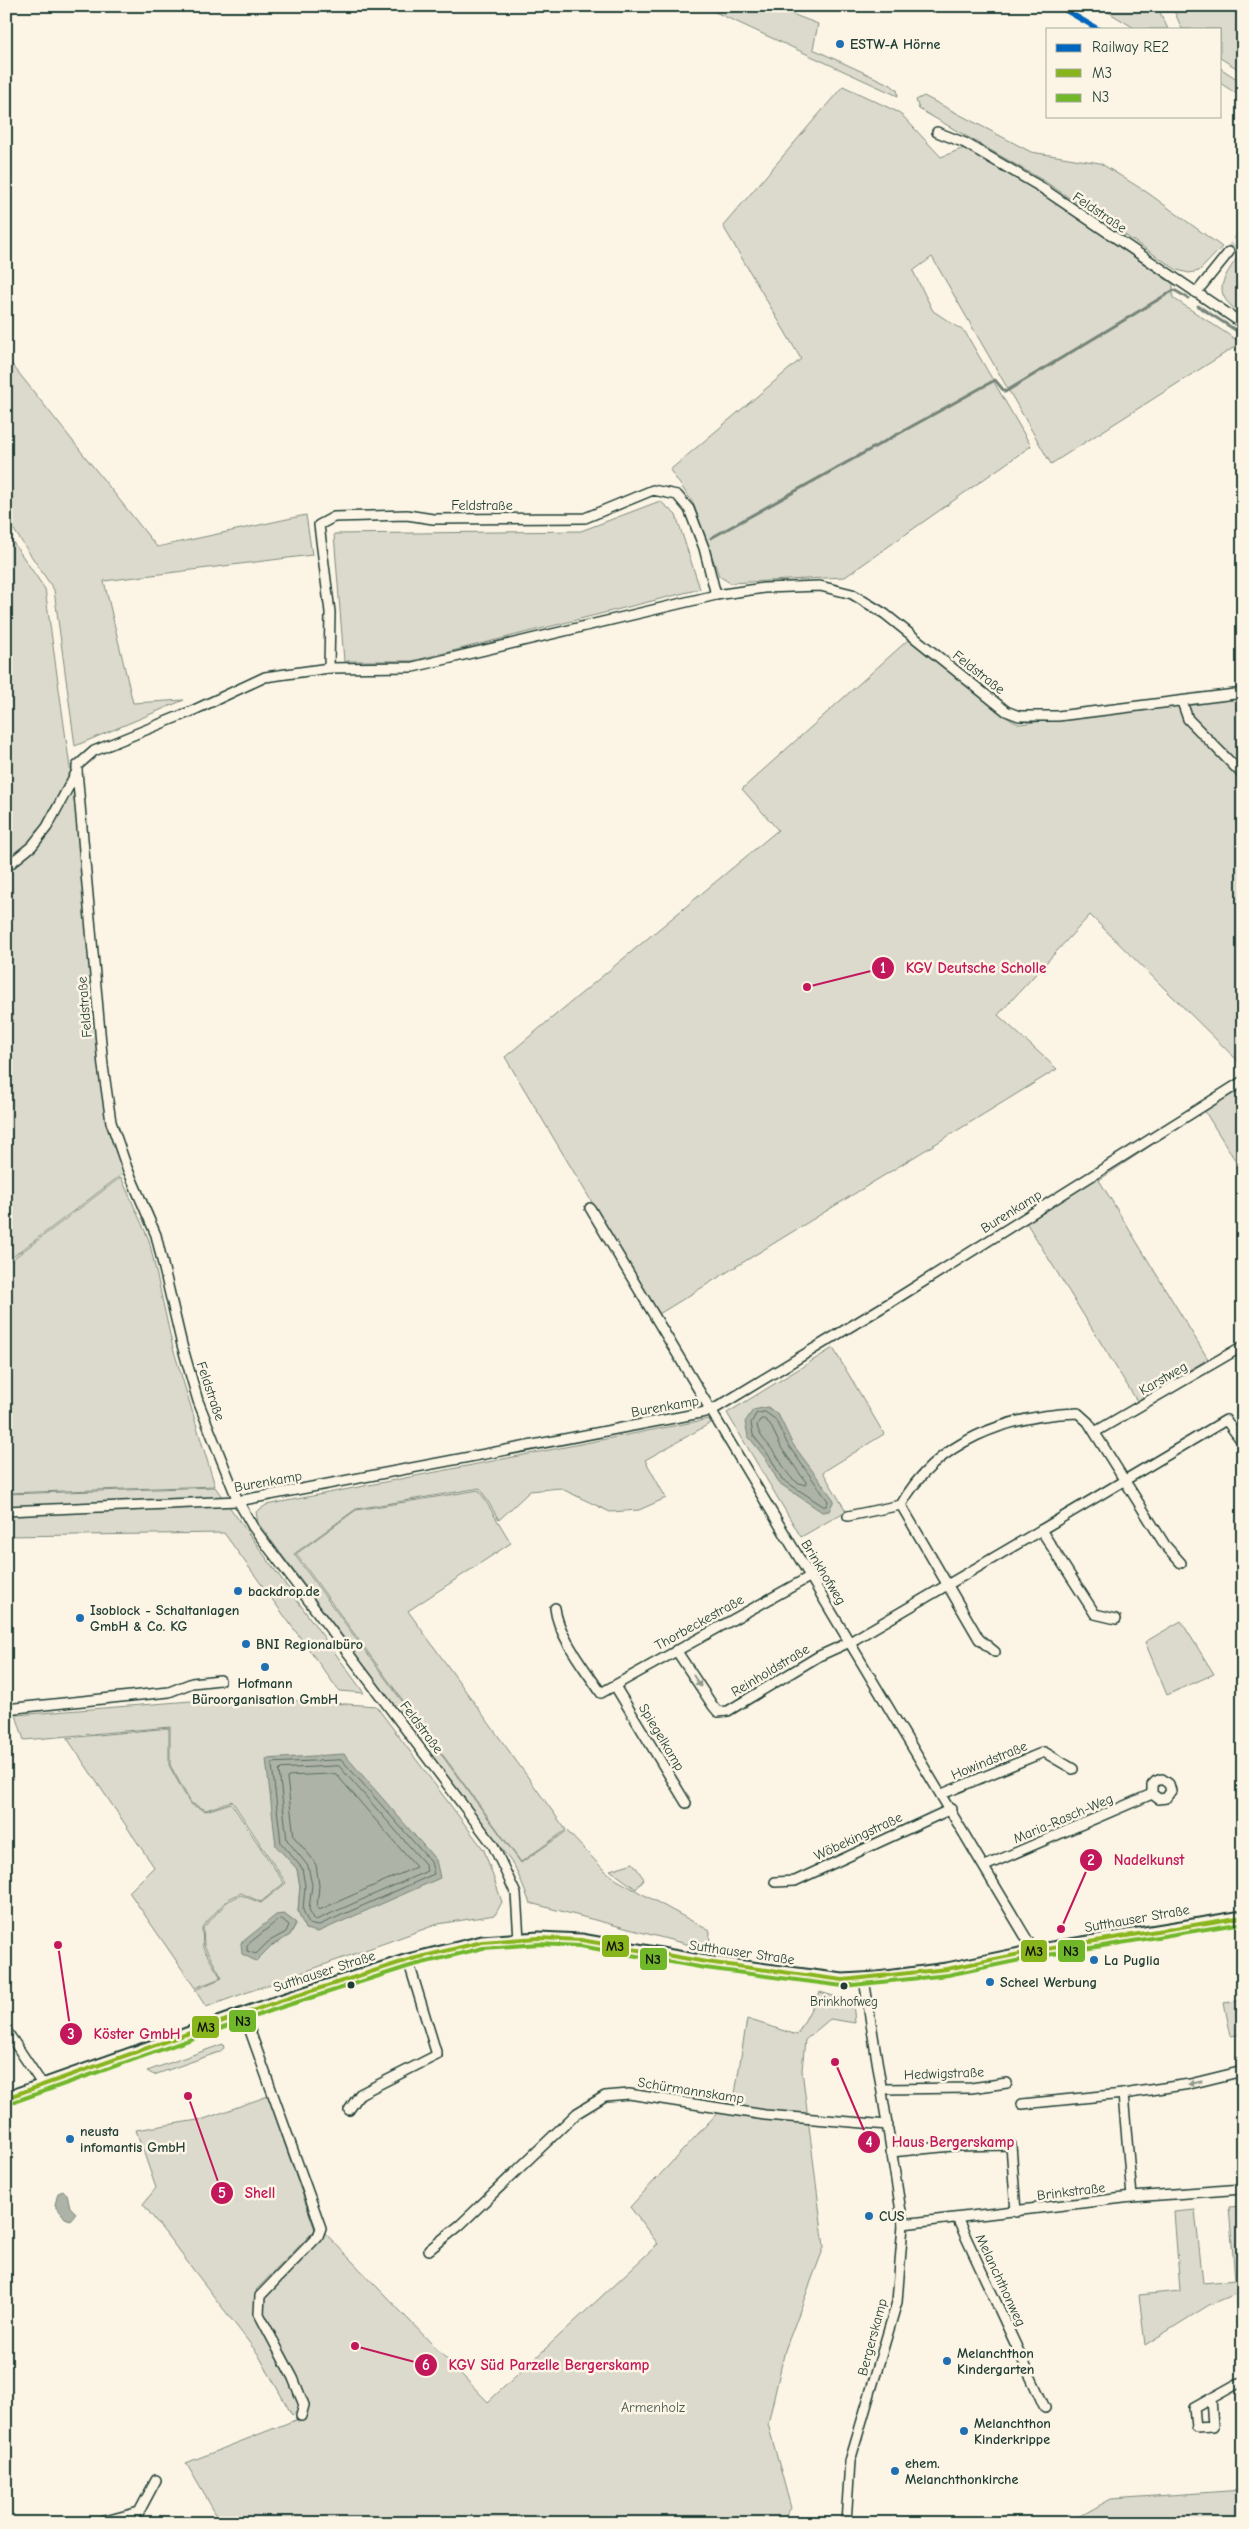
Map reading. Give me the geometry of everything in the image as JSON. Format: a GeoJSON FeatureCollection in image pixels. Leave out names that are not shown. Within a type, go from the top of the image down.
{"type":"FeatureCollection","features":[{"type":"Feature","properties":{"kind":"street","name":"Feldstraße"},"geometry":{"type":"LineString","coordinates":[[937,132],[965,143],[1039,186],[1243,324]]}},
{"type":"Feature","properties":{"kind":"street"},"geometry":{"type":"LineString","coordinates":[[1196,293],[1229,252]]}},
{"type":"Feature","properties":{"kind":"street","name":"Feldstraße"},"geometry":{"type":"LineString","coordinates":[[329,668],[330,612],[319,525],[334,517],[408,515],[433,519],[585,518],[653,490],[677,495],[689,508],[704,548],[716,595]]}},
{"type":"Feature","properties":{"kind":"street","name":"Feldstraße"},"geometry":{"type":"LineString","coordinates":[[519,1939],[516,1894],[493,1844],[253,1528],[238,1502],[198,1401],[182,1345],[156,1235],[127,1168],[111,1122],[103,1066],[77,766],[94,751],[192,711],[265,677],[329,668],[413,667],[716,595],[764,588],[820,586],[852,594],[885,614],[1006,711],[1019,716],[1058,716],[1243,693]]}},
{"type":"Feature","properties":{"kind":"street"},"geometry":{"type":"LineString","coordinates":[[1182,702],[1188,719],[1243,775]]}},
{"type":"Feature","properties":{"kind":"street","name":"Feldstraße"},"geometry":{"type":"LineString","coordinates":[[6,867],[32,846],[47,827],[77,771]]}},
{"type":"Feature","properties":{"kind":"street","name":"Burenkamp"},"geometry":{"type":"LineString","coordinates":[[6,1511],[238,1502],[711,1411],[891,1302],[1243,1082]]}},
{"type":"Feature","properties":{"kind":"street","name":"Brinkhofweg"},"geometry":{"type":"LineString","coordinates":[[590,1208],[951,1809],[1034,1951]]}},
{"type":"Feature","properties":{"kind":"street","name":"Karstweg"},"geometry":{"type":"LineString","coordinates":[[1095,1432],[1243,1346]]}},
{"type":"Feature","properties":{"kind":"street"},"geometry":{"type":"LineString","coordinates":[[848,1516],[901,1505],[912,1485],[934,1461],[949,1450],[981,1433],[1016,1422],[1060,1414],[1078,1413],[1095,1432],[1165,1546],[1181,1562]]}},
{"type":"Feature","properties":{"kind":"street","name":"Reinholdstraße"},"geometry":{"type":"LineString","coordinates":[[676,1650],[718,1712],[728,1711],[819,1656],[850,1642],[947,1586],[1226,1420],[1243,1442]]}},
{"type":"Feature","properties":{"kind":"street"},"geometry":{"type":"LineString","coordinates":[[901,1505],[979,1639],[995,1652]]}},
{"type":"Feature","properties":{"kind":"street"},"geometry":{"type":"LineString","coordinates":[[1041,1530],[1096,1614],[1116,1619]]}},
{"type":"Feature","properties":{"kind":"street","name":"Thorbeckestraße"},"geometry":{"type":"LineString","coordinates":[[556,1608],[556,1618],[601,1694],[676,1650],[811,1576]]}},
{"type":"Feature","properties":{"kind":"street"},"geometry":{"type":"LineString","coordinates":[[6,1709],[168,1692],[192,1682],[220,1680]]}},
{"type":"Feature","properties":{"kind":"street","name":"Spiegelkamp"},"geometry":{"type":"LineString","coordinates":[[615,1686],[686,1803]]}},
{"type":"Feature","properties":{"kind":"street","name":"Howindstraße"},"geometry":{"type":"LineString","coordinates":[[942,1794],[1044,1752],[1073,1769]]}},
{"type":"Feature","properties":{"kind":"street","name":"Maria-Rasch-Weg"},"geometry":{"type":"LineString","coordinates":[[985,1866],[1152,1794]]}},
{"type":"Feature","properties":{"kind":"street","name":"Wöbekingstraße"},"geometry":{"type":"LineString","coordinates":[[775,1882],[795,1881],[951,1809]]}},
{"type":"Feature","properties":{"kind":"street","name":"Sutthauser Straße"},"geometry":{"type":"LineString","coordinates":[[6,2098],[244,2014],[408,1960],[482,1942],[519,1939],[580,1940],[706,1962],[843,1980],[947,1969],[1034,1951],[1243,1917]]}},
{"type":"Feature","properties":{"kind":"street"},"geometry":{"type":"LineString","coordinates":[[349,2110],[360,2094],[437,2055],[408,1960]]}},
{"type":"Feature","properties":{"kind":"street","name":"Bergerskamp"},"geometry":{"type":"LineString","coordinates":[[846,2523],[850,2461],[897,2302],[903,2224],[864,1979]]}},
{"type":"Feature","properties":{"kind":"street"},"geometry":{"type":"LineString","coordinates":[[244,2014],[321,2228],[318,2236],[260,2296],[259,2314],[293,2378],[304,2404],[301,2416]]}},
{"type":"Feature","properties":{"kind":"street"},"geometry":{"type":"LineString","coordinates":[[6,2030],[42,2084]]}},
{"type":"Feature","properties":{"kind":"street"},"geometry":{"type":"LineString","coordinates":[[1022,2104],[1122,2094],[1190,2084],[1243,2071]]}},
{"type":"Feature","properties":{"kind":"street","name":"Hedwigstraße"},"geometry":{"type":"LineString","coordinates":[[882,2089],[970,2088],[1007,2083]]}},
{"type":"Feature","properties":{"kind":"street","name":"Schürmannskamp"},"geometry":{"type":"LineString","coordinates":[[429,2250],[460,2225],[576,2113],[605,2096],[629,2094],[766,2115],[888,2125]]}},
{"type":"Feature","properties":{"kind":"street"},"geometry":{"type":"LineString","coordinates":[[1122,2094],[1132,2197]]}},
{"type":"Feature","properties":{"kind":"street"},"geometry":{"type":"LineString","coordinates":[[891,2152],[952,2146],[1011,2145],[1016,2212]]}},
{"type":"Feature","properties":{"kind":"street","name":"Brinkstraße"},"geometry":{"type":"LineString","coordinates":[[903,2224],[1132,2197],[1243,2189]]}},
{"type":"Feature","properties":{"kind":"street","name":"Melanchthonweg"},"geometry":{"type":"LineString","coordinates":[[957,2218],[1045,2408]]}},
{"type":"Feature","properties":{"kind":"street"},"geometry":{"type":"LineString","coordinates":[[1211,2399],[1243,2382]]}},
{"type":"Feature","properties":{"kind":"street"},"geometry":{"type":"LineString","coordinates":[[98,2523],[139,2512],[156,2480]]}},
{"type":"Feature","properties":{"kind":"green space"},"geometry":{"type":"Polygon","coordinates":[[[702,6],[771,6],[818,24],[813,49],[891,85],[897,90],[898,96],[702,6]]]}},
{"type":"Feature","properties":{"kind":"green space"},"geometry":{"type":"Polygon","coordinates":[[[1098,6],[1157,6],[1168,28],[1134,28],[1098,6]]]}},
{"type":"Feature","properties":{"kind":"green space"},"geometry":{"type":"Polygon","coordinates":[[[1172,6],[1243,6],[1243,72],[1222,59],[1222,28],[1182,28],[1172,6]]]}},
{"type":"Feature","properties":{"kind":"green space"},"geometry":{"type":"Polygon","coordinates":[[[1222,69],[1243,83],[1243,98],[1222,84],[1222,69]]]}},
{"type":"Feature","properties":{"kind":"green space"},"geometry":{"type":"Polygon","coordinates":[[[843,86],[900,113],[941,157],[964,148],[1037,190],[1173,284],[1173,298],[1241,343],[1051,464],[932,257],[913,271],[933,311],[965,332],[1031,446],[845,577],[730,583],[719,576],[693,503],[670,470],[801,359],[723,226],[843,86]]]}},
{"type":"Feature","properties":{"kind":"green space"},"geometry":{"type":"Polygon","coordinates":[[[924,96],[1031,152],[1100,163],[1148,193],[1222,247],[1199,271],[1189,273],[1177,270],[1044,181],[919,109],[916,100],[924,96]]]}},
{"type":"Feature","properties":{"kind":"green space"},"geometry":{"type":"Polygon","coordinates":[[[1237,258],[1243,262],[1243,315],[1227,301],[1222,289],[1226,275],[1237,258]]]}},
{"type":"Feature","properties":{"kind":"green space"},"geometry":{"type":"Polygon","coordinates":[[[6,357],[157,547],[306,515],[312,555],[104,581],[133,703],[184,700],[75,746],[54,590],[6,518],[6,357]]]}},
{"type":"Feature","properties":{"kind":"green space"},"geometry":{"type":"Polygon","coordinates":[[[660,501],[676,515],[700,589],[412,661],[344,661],[334,534],[581,531],[660,501]]]}},
{"type":"Feature","properties":{"kind":"green space"},"geometry":{"type":"Polygon","coordinates":[[[6,532],[45,589],[73,789],[112,1111],[129,1169],[6,1262],[6,532]]]}},
{"type":"Feature","properties":{"kind":"green space"},"geometry":{"type":"Polygon","coordinates":[[[909,639],[1009,719],[1019,724],[1243,696],[1243,1066],[1090,915],[998,1015],[1057,1069],[659,1314],[505,1057],[778,830],[742,789],[909,639]]]}},
{"type":"Feature","properties":{"kind":"green space"},"geometry":{"type":"Polygon","coordinates":[[[1243,1081],[1243,1173],[1204,1110],[1099,1180],[1208,1359],[1137,1401],[1024,1219],[1243,1081]]]}},
{"type":"Feature","properties":{"kind":"green space"},"geometry":{"type":"Polygon","coordinates":[[[121,1177],[149,1240],[173,1348],[215,1486],[6,1493],[6,1264],[121,1177]]]}},
{"type":"Feature","properties":{"kind":"green space"},"geometry":{"type":"Polygon","coordinates":[[[833,1348],[884,1434],[823,1472],[846,1511],[801,1537],[727,1413],[833,1348]]]}},
{"type":"Feature","properties":{"kind":"green space"},"geometry":{"type":"Polygon","coordinates":[[[709,1419],[711,1423],[645,1460],[666,1498],[639,1510],[610,1512],[560,1488],[530,1491],[499,1520],[480,1488],[356,1509],[294,1554],[521,1863],[567,1831],[603,1869],[617,1880],[710,1931],[709,1950],[530,1903],[515,1867],[258,1523],[256,1512],[266,1505],[709,1419]]]}},
{"type":"Feature","properties":{"kind":"green space"},"geometry":{"type":"Polygon","coordinates":[[[215,1487],[364,1693],[339,1691],[224,1533],[6,1536],[6,1494],[215,1487]]]}},
{"type":"Feature","properties":{"kind":"green space"},"geometry":{"type":"Polygon","coordinates":[[[479,1490],[511,1543],[408,1611],[566,1830],[521,1862],[296,1554],[356,1510],[479,1490]]]}},
{"type":"Feature","properties":{"kind":"green space"},"geometry":{"type":"Polygon","coordinates":[[[1181,1621],[1214,1674],[1167,1695],[1145,1642],[1181,1621]]]}},
{"type":"Feature","properties":{"kind":"green space"},"geometry":{"type":"Polygon","coordinates":[[[241,1697],[376,1706],[484,1850],[502,1902],[495,1915],[438,1924],[206,2007],[195,1990],[222,1978],[204,1946],[203,1928],[228,1901],[241,1895],[261,1903],[286,1883],[232,1801],[206,1810],[191,1803],[170,1765],[170,1727],[24,1740],[16,1715],[241,1697]],[[297,1869],[300,1886],[298,1911],[318,1932],[297,1869]],[[284,1914],[271,1946],[290,1935],[296,1924],[284,1914]]]}},
{"type":"Feature","properties":{"kind":"green space"},"geometry":{"type":"Polygon","coordinates":[[[169,1728],[169,1765],[190,1804],[206,1811],[231,1803],[284,1883],[261,1902],[241,1893],[228,1899],[202,1927],[203,1948],[221,1978],[195,1988],[129,1892],[154,1867],[67,1738],[169,1728]]]}},
{"type":"Feature","properties":{"kind":"green space"},"geometry":{"type":"Polygon","coordinates":[[[633,1863],[644,1879],[636,1889],[610,1870],[633,1863]]]}},
{"type":"Feature","properties":{"kind":"green space","name":"Armenholz"},"geometry":{"type":"Polygon","coordinates":[[[820,1992],[853,2002],[855,2023],[830,2019],[805,2040],[802,2070],[824,2247],[785,2350],[768,2424],[791,2508],[781,2523],[221,2523],[186,2463],[308,2415],[305,2406],[292,2415],[258,2354],[143,2204],[156,2188],[136,2130],[204,2119],[268,2096],[315,2230],[256,2290],[261,2296],[323,2231],[488,2402],[658,2244],[630,2207],[735,2094],[747,2019],[797,2035],[820,1992]]]}},
{"type":"Feature","properties":{"kind":"green space"},"geometry":{"type":"Polygon","coordinates":[[[1243,2000],[1243,2034],[1231,2036],[1224,2003],[1243,2000]]]}},
{"type":"Feature","properties":{"kind":"green space"},"geometry":{"type":"Polygon","coordinates":[[[223,2044],[224,2048],[219,2052],[154,2075],[147,2071],[223,2044]]]}},
{"type":"Feature","properties":{"kind":"green space"},"geometry":{"type":"Polygon","coordinates":[[[1243,2206],[1243,2291],[1209,2305],[1145,2345],[1139,2295],[1180,2291],[1174,2212],[1195,2210],[1203,2283],[1235,2280],[1229,2207],[1243,2206]]]}},
{"type":"Feature","properties":{"kind":"green space"},"geometry":{"type":"Polygon","coordinates":[[[1243,2490],[1243,2523],[1068,2523],[1111,2499],[1243,2490]]]}},
{"type":"Feature","properties":{"kind":"water"},"geometry":{"type":"Polygon","coordinates":[[[768,1407],[779,1416],[792,1443],[834,1500],[829,1511],[822,1512],[779,1483],[766,1459],[748,1436],[745,1422],[753,1410],[768,1407]]]}},
{"type":"Feature","properties":{"kind":"water"},"geometry":{"type":"Polygon","coordinates":[[[344,1754],[436,1860],[440,1878],[318,1932],[305,1929],[298,1911],[300,1886],[297,1869],[276,1846],[266,1759],[344,1754]]]}},
{"type":"Feature","properties":{"kind":"water"},"geometry":{"type":"Polygon","coordinates":[[[284,1914],[296,1923],[290,1935],[271,1946],[256,1961],[242,1954],[241,1943],[276,1915],[284,1914]]]}},
{"type":"Feature","properties":{"kind":"water"},"geometry":{"type":"Polygon","coordinates":[[[63,2191],[67,2194],[70,2207],[76,2213],[70,2220],[65,2218],[55,2205],[58,2193],[63,2191]]]}},
{"type":"Feature","properties":{"kind":"waterway"},"geometry":{"type":"LineString","coordinates":[[711,538],[995,380],[1005,392],[1174,290],[1188,298]]}},
{"type":"Feature","properties":{"kind":"waterway"},"geometry":{"type":"LineString","coordinates":[[1198,306],[1240,333]]}},
{"type":"Feature","properties":{"kind":"tunnel"},"geometry":{"type":"LineString","coordinates":[[1229,252],[1243,232]]}},
{"type":"Feature","properties":{"kind":"rail line","name":"RE2"},"geometry":{"type":"LineString","coordinates":[[1058,6],[1096,28]]}},
{"type":"Feature","properties":{"kind":"transit line","name":"M3"},"geometry":{"type":"LineString","coordinates":[[6,2098],[277,2002],[408,1960],[482,1942],[539,1938],[581,1940],[706,1962],[843,1980],[947,1969],[1034,1951],[1243,1917]]}},
{"type":"Feature","properties":{"kind":"transit line","name":"N3"},"geometry":{"type":"LineString","coordinates":[[8,2104],[279,2008],[410,1966],[483,1948],[539,1944],[580,1946],[705,1968],[843,1986],[948,1975],[1035,1957],[1243,1923]]}},
{"type":"Feature","properties":{"kind":"place","name":"ESTW-A Hörne"},"geometry":{"type":"Point","coordinates":[840,44]}},
{"type":"Feature","properties":{"kind":"place","name":"KGV Deutsche Scholle"},"geometry":{"type":"Point","coordinates":[807,987]}},
{"type":"Feature","properties":{"kind":"place","name":"backdrop.de"},"geometry":{"type":"Point","coordinates":[238,1591]}},
{"type":"Feature","properties":{"kind":"place","name":"Isoblock - Schaltanlagen GmbH & Co. KG"},"geometry":{"type":"Point","coordinates":[80,1618]}},
{"type":"Feature","properties":{"kind":"place","name":"BNI Regionalbüro"},"geometry":{"type":"Point","coordinates":[246,1644]}},
{"type":"Feature","properties":{"kind":"place","name":"Hofmann Büroorganisation GmbH"},"geometry":{"type":"Point","coordinates":[265,1667]}},
{"type":"Feature","properties":{"kind":"place","name":"Nadelkunst"},"geometry":{"type":"Point","coordinates":[1061,1929]}},
{"type":"Feature","properties":{"kind":"place","name":"Köster GmbH"},"geometry":{"type":"Point","coordinates":[58,1945]}},
{"type":"Feature","properties":{"kind":"place","name":"La Puglia"},"geometry":{"type":"Point","coordinates":[1094,1960]}},
{"type":"Feature","properties":{"kind":"place","name":"Scheel Werbung"},"geometry":{"type":"Point","coordinates":[990,1982]}},
{"type":"Feature","properties":{"kind":"place","name":"Brinkhofweg"},"geometry":{"type":"Point","coordinates":[844,1986]}},
{"type":"Feature","properties":{"kind":"place","name":"Haus Bergerskamp"},"geometry":{"type":"Point","coordinates":[835,2062]}},
{"type":"Feature","properties":{"kind":"place","name":"Shell"},"geometry":{"type":"Point","coordinates":[188,2096]}},
{"type":"Feature","properties":{"kind":"place","name":"neusta infomantis GmbH"},"geometry":{"type":"Point","coordinates":[70,2139]}},
{"type":"Feature","properties":{"kind":"place","name":"CUS"},"geometry":{"type":"Point","coordinates":[869,2216]}},
{"type":"Feature","properties":{"kind":"place","name":"KGV Süd Parzelle Bergerskamp"},"geometry":{"type":"Point","coordinates":[355,2346]}},
{"type":"Feature","properties":{"kind":"place","name":"Melanchthon Kindergarten"},"geometry":{"type":"Point","coordinates":[947,2361]}},
{"type":"Feature","properties":{"kind":"place","name":"Melanchthon Kinderkrippe"},"geometry":{"type":"Point","coordinates":[964,2431]}},
{"type":"Feature","properties":{"kind":"place","name":"ehem. Melanchthonkirche"},"geometry":{"type":"Point","coordinates":[895,2471]}}]}
